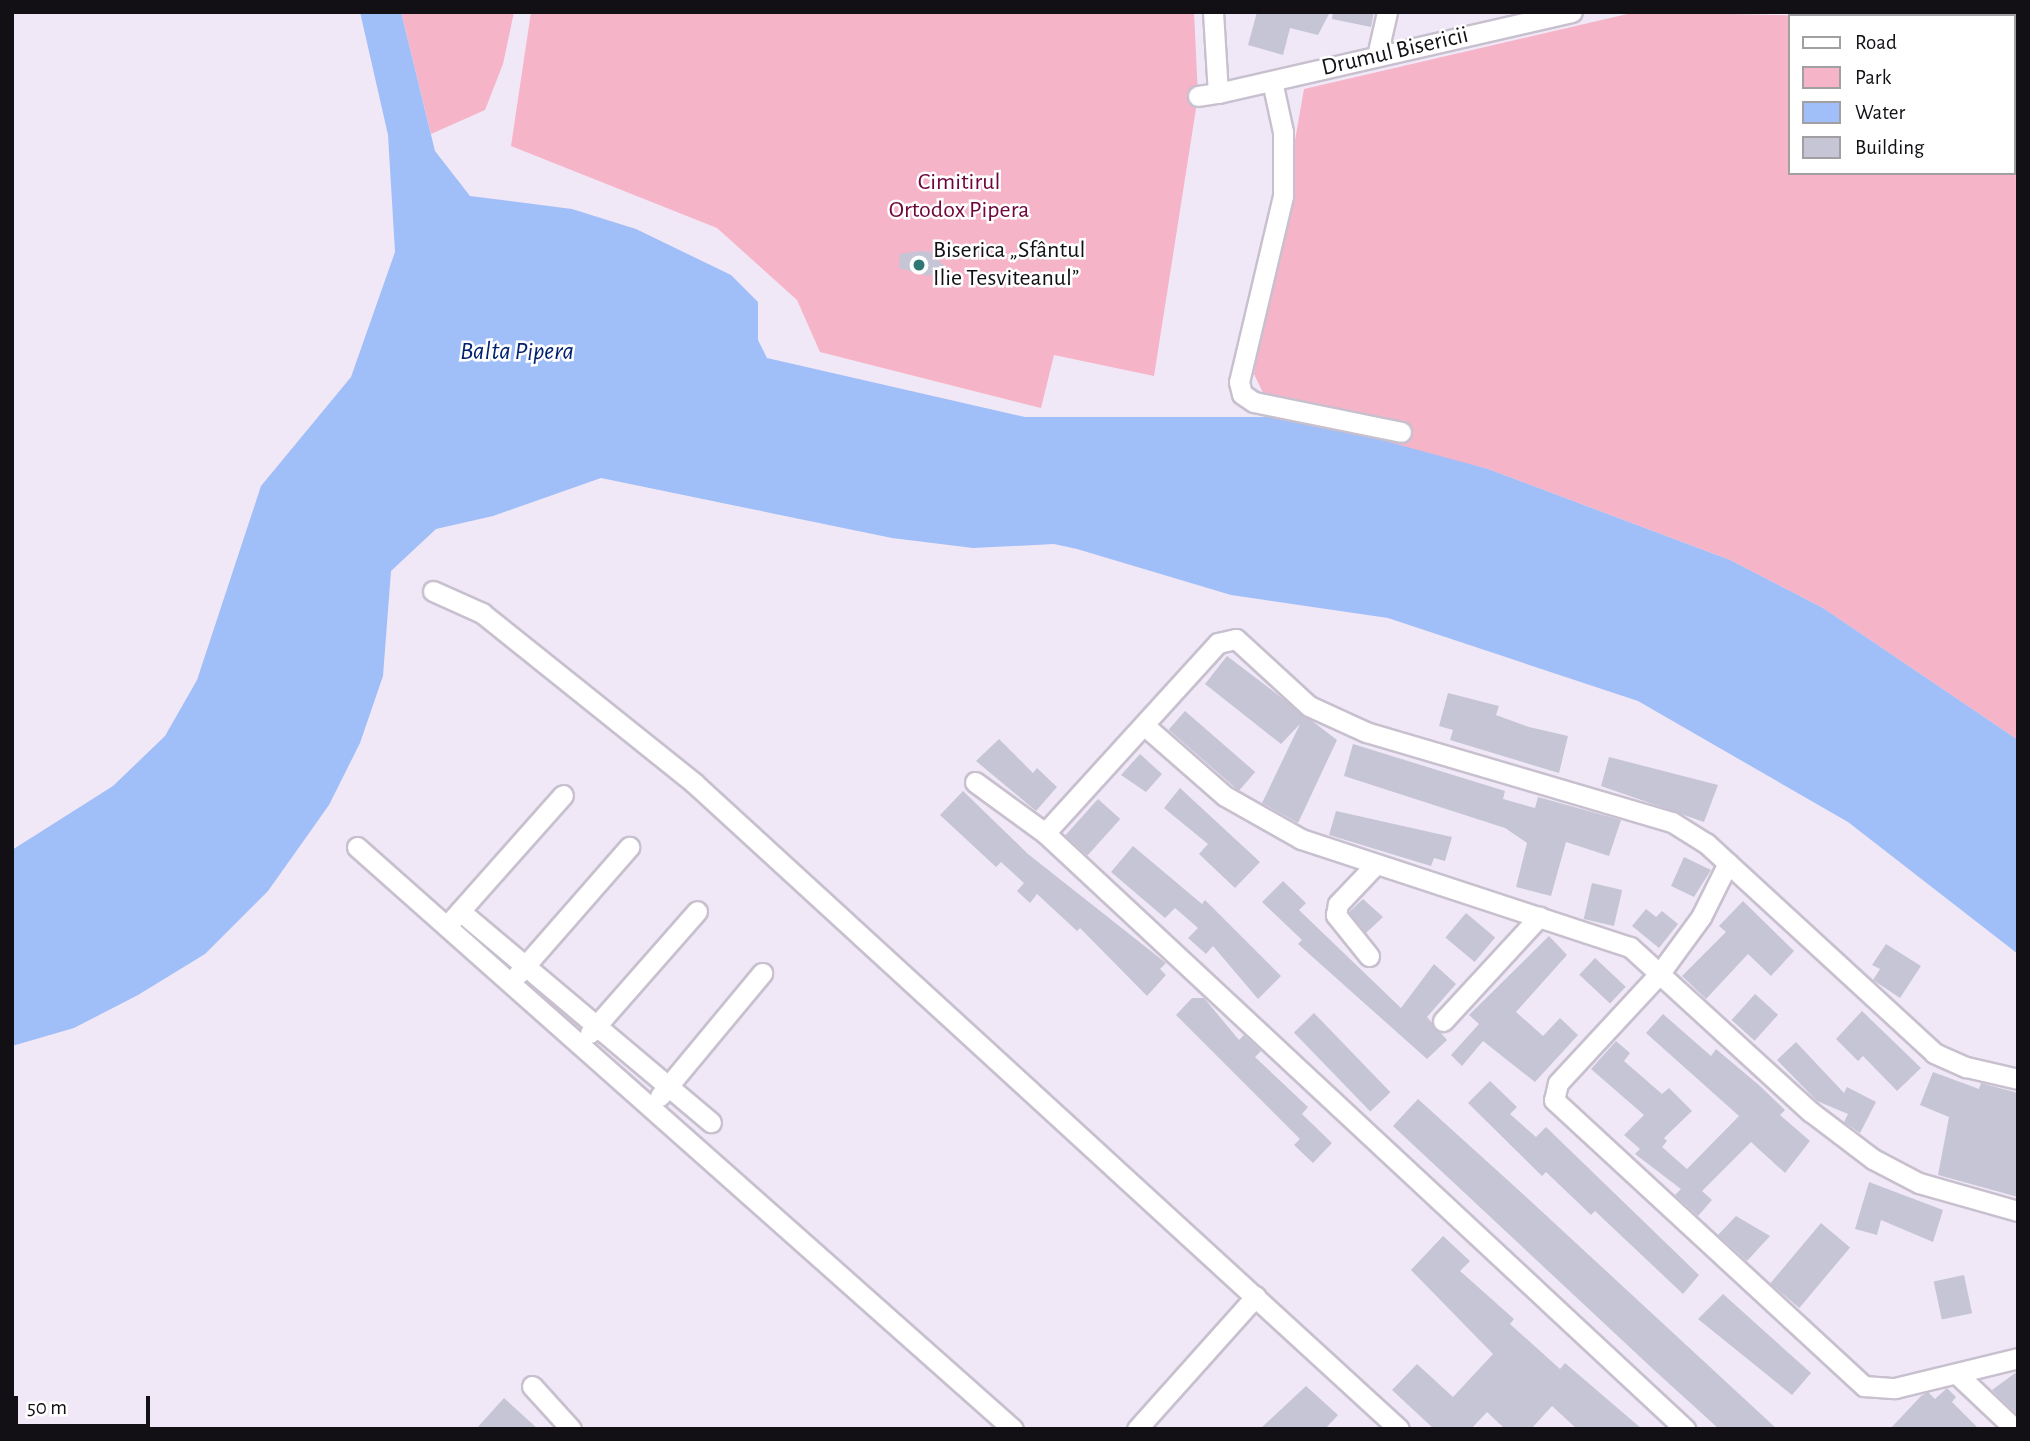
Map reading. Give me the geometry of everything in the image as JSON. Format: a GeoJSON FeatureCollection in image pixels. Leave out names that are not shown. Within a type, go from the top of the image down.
{"type":"FeatureCollection","features":[{"type":"Feature","properties":{"kind":"street"},"geometry":{"type":"LineString","coordinates":[[1213,12],[1218,93]]}},
{"type":"Feature","properties":{"kind":"street"},"geometry":{"type":"LineString","coordinates":[[1377,56],[1387,12]]}},
{"type":"Feature","properties":{"kind":"street","name":"Drumul Bisericii"},"geometry":{"type":"LineString","coordinates":[[1198,96],[1377,56],[1532,17],[1572,12]]}},
{"type":"Feature","properties":{"kind":"street"},"geometry":{"type":"LineString","coordinates":[[1272,80],[1283,132],[1283,196],[1239,382],[1242,394],[1254,402],[1401,432]]}},
{"type":"Feature","properties":{"kind":"street"},"geometry":{"type":"LineString","coordinates":[[433,591],[482,613],[694,783],[1399,1429]]}},
{"type":"Feature","properties":{"kind":"street"},"geometry":{"type":"LineString","coordinates":[[1045,833],[1218,643],[1236,639],[1309,706],[1336,719],[1672,822],[1728,863],[1934,1052],[1966,1067],[2018,1079]]}},
{"type":"Feature","properties":{"kind":"street"},"geometry":{"type":"LineString","coordinates":[[1145,726],[1225,796],[1265,822],[1375,865],[1630,947],[1811,1112],[1873,1159],[1919,1182],[2018,1211]]}},
{"type":"Feature","properties":{"kind":"street"},"geometry":{"type":"LineString","coordinates":[[975,782],[1045,833],[1685,1429]]}},
{"type":"Feature","properties":{"kind":"street"},"geometry":{"type":"LineString","coordinates":[[446,926],[563,795]]}},
{"type":"Feature","properties":{"kind":"street"},"geometry":{"type":"LineString","coordinates":[[357,847],[1013,1429]]}},
{"type":"Feature","properties":{"kind":"street"},"geometry":{"type":"LineString","coordinates":[[510,982],[629,847]]}},
{"type":"Feature","properties":{"kind":"street"},"geometry":{"type":"LineString","coordinates":[[1728,863],[1701,917],[1660,974],[1558,1083],[1554,1100],[1565,1116],[1864,1387],[1880,1391],[1959,1376],[2018,1358]]}},
{"type":"Feature","properties":{"kind":"street"},"geometry":{"type":"LineString","coordinates":[[1369,956],[1335,915],[1338,904],[1375,865]]}},
{"type":"Feature","properties":{"kind":"street"},"geometry":{"type":"LineString","coordinates":[[460,911],[711,1122]]}},
{"type":"Feature","properties":{"kind":"street"},"geometry":{"type":"LineString","coordinates":[[580,1044],[697,911]]}},
{"type":"Feature","properties":{"kind":"street"},"geometry":{"type":"LineString","coordinates":[[1443,1021],[1539,917]]}},
{"type":"Feature","properties":{"kind":"street"},"geometry":{"type":"LineString","coordinates":[[651,1107],[762,973]]}},
{"type":"Feature","properties":{"kind":"street"},"geometry":{"type":"LineString","coordinates":[[1137,1429],[1256,1296]]}},
{"type":"Feature","properties":{"kind":"street"},"geometry":{"type":"LineString","coordinates":[[1959,1376],[2015,1428]]}},
{"type":"Feature","properties":{"kind":"street"},"geometry":{"type":"LineString","coordinates":[[532,1385],[571,1429]]}},
{"type":"Feature","properties":{"kind":"green space"},"geometry":{"type":"Polygon","coordinates":[[[401,12],[514,12],[503,64],[485,110],[431,134],[401,12]]]}},
{"type":"Feature","properties":{"kind":"green space","name":"Cimitirul Ortodox Pipera"},"geometry":{"type":"Polygon","coordinates":[[[531,12],[1194,12],[1198,96],[1154,376],[1054,355],[1041,408],[820,352],[797,300],[717,228],[511,146],[531,12]]]}},
{"type":"Feature","properties":{"kind":"green space"},"geometry":{"type":"Polygon","coordinates":[[[1636,12],[1788,15],[1788,175],[2016,175],[2018,53],[2018,740],[1823,608],[1730,560],[1488,469],[1298,422],[1296,399],[1265,397],[1254,374],[1304,89],[1636,12]]]}},
{"type":"Feature","properties":{"kind":"water","name":"Balta Pipera"},"geometry":{"type":"Polygon","coordinates":[[[360,12],[401,12],[435,151],[470,196],[572,209],[636,229],[731,275],[758,302],[758,340],[767,358],[1025,417],[1269,417],[1352,432],[1488,469],[1730,560],[1823,608],[2018,740],[2018,954],[1848,822],[1638,701],[1388,618],[1231,595],[1054,544],[973,548],[892,538],[601,478],[493,516],[436,529],[391,571],[383,676],[360,743],[329,805],[268,891],[205,954],[138,995],[74,1028],[12,1046],[12,850],[113,786],[165,736],[197,680],[261,486],[351,377],[395,252],[388,135],[360,12]]]}},
{"type":"Feature","properties":{"kind":"building"},"geometry":{"type":"Polygon","coordinates":[[[1257,12],[1330,12],[1318,35],[1290,28],[1283,55],[1248,45],[1257,12]]]}},
{"type":"Feature","properties":{"kind":"building"},"geometry":{"type":"Polygon","coordinates":[[[1333,12],[1374,12],[1371,27],[1332,19],[1333,12]]]}},
{"type":"Feature","properties":{"kind":"building","name":"Biserica „Sfântul Ilie Tesviteanul”"},"geometry":{"type":"Polygon","coordinates":[[[931,252],[946,268],[928,276],[899,268],[900,254],[931,252]]]}},
{"type":"Feature","properties":{"kind":"building"},"geometry":{"type":"Polygon","coordinates":[[[1227,656],[1337,740],[1298,823],[1262,803],[1300,724],[1281,744],[1205,684],[1227,656]]]}},
{"type":"Feature","properties":{"kind":"building"},"geometry":{"type":"Polygon","coordinates":[[[1448,693],[1499,706],[1496,715],[1529,727],[1568,736],[1559,773],[1450,740],[1453,730],[1439,726],[1448,693]]]}},
{"type":"Feature","properties":{"kind":"building"},"geometry":{"type":"Polygon","coordinates":[[[1185,711],[1255,772],[1239,791],[1169,730],[1185,711]]]}},
{"type":"Feature","properties":{"kind":"building"},"geometry":{"type":"Polygon","coordinates":[[[999,739],[1033,773],[1037,768],[1057,787],[1036,811],[976,761],[999,739]]]}},
{"type":"Feature","properties":{"kind":"building"},"geometry":{"type":"Polygon","coordinates":[[[1353,744],[1505,791],[1503,799],[1535,808],[1538,797],[1621,820],[1609,856],[1566,842],[1551,896],[1516,887],[1527,843],[1505,828],[1344,776],[1353,744]]]}},
{"type":"Feature","properties":{"kind":"building"},"geometry":{"type":"Polygon","coordinates":[[[1140,754],[1162,774],[1146,792],[1121,775],[1140,754]]]}},
{"type":"Feature","properties":{"kind":"building"},"geometry":{"type":"Polygon","coordinates":[[[1609,757],[1718,785],[1704,822],[1601,786],[1609,757]]]}},
{"type":"Feature","properties":{"kind":"building"},"geometry":{"type":"Polygon","coordinates":[[[1180,788],[1260,862],[1235,888],[1199,854],[1208,844],[1164,808],[1180,788]]]}},
{"type":"Feature","properties":{"kind":"building"},"geometry":{"type":"Polygon","coordinates":[[[963,791],[1028,854],[1166,963],[1160,969],[1166,975],[1147,996],[1080,928],[1077,931],[1037,894],[1030,903],[1017,891],[1024,883],[1001,862],[996,867],[940,815],[963,791]]]}},
{"type":"Feature","properties":{"kind":"building"},"geometry":{"type":"Polygon","coordinates":[[[1098,799],[1120,819],[1088,855],[1065,835],[1098,799]]]}},
{"type":"Feature","properties":{"kind":"building"},"geometry":{"type":"Polygon","coordinates":[[[1336,811],[1452,837],[1445,861],[1434,858],[1431,866],[1329,835],[1336,811]]]}},
{"type":"Feature","properties":{"kind":"building"},"geometry":{"type":"Polygon","coordinates":[[[1133,846],[1202,904],[1205,900],[1281,976],[1258,999],[1213,946],[1206,954],[1188,938],[1198,928],[1175,908],[1165,918],[1111,872],[1133,846]]]}},
{"type":"Feature","properties":{"kind":"building"},"geometry":{"type":"Polygon","coordinates":[[[1684,857],[1711,870],[1694,897],[1671,886],[1684,857]]]}},
{"type":"Feature","properties":{"kind":"building"},"geometry":{"type":"Polygon","coordinates":[[[1283,881],[1306,903],[1299,910],[1401,1008],[1434,964],[1456,984],[1427,1017],[1447,1040],[1427,1059],[1298,944],[1302,940],[1262,902],[1283,881]]]}},
{"type":"Feature","properties":{"kind":"building"},"geometry":{"type":"Polygon","coordinates":[[[1592,883],[1622,890],[1614,926],[1584,919],[1592,883]]]}},
{"type":"Feature","properties":{"kind":"building"},"geometry":{"type":"Polygon","coordinates":[[[1363,899],[1383,917],[1366,933],[1349,912],[1363,899]]]}},
{"type":"Feature","properties":{"kind":"building"},"geometry":{"type":"Polygon","coordinates":[[[1743,901],[1794,951],[1771,976],[1748,954],[1706,999],[1682,976],[1726,932],[1719,926],[1743,901]]]}},
{"type":"Feature","properties":{"kind":"building"},"geometry":{"type":"Polygon","coordinates":[[[1646,909],[1656,917],[1662,911],[1678,924],[1659,948],[1632,926],[1646,909]]]}},
{"type":"Feature","properties":{"kind":"building"},"geometry":{"type":"Polygon","coordinates":[[[1466,913],[1495,937],[1475,962],[1445,938],[1466,913]]]}},
{"type":"Feature","properties":{"kind":"building"},"geometry":{"type":"Polygon","coordinates":[[[1549,936],[1567,955],[1516,1012],[1543,1036],[1560,1018],[1578,1035],[1535,1082],[1483,1041],[1462,1066],[1451,1055],[1479,1024],[1469,1015],[1549,936]]]}},
{"type":"Feature","properties":{"kind":"building"},"geometry":{"type":"Polygon","coordinates":[[[1886,944],[1921,966],[1900,998],[1873,980],[1880,969],[1872,965],[1886,944]]]}},
{"type":"Feature","properties":{"kind":"building"},"geometry":{"type":"Polygon","coordinates":[[[1595,958],[1626,987],[1610,1003],[1579,975],[1595,958]]]}},
{"type":"Feature","properties":{"kind":"building"},"geometry":{"type":"Polygon","coordinates":[[[1755,994],[1778,1015],[1755,1041],[1732,1020],[1755,994]]]}},
{"type":"Feature","properties":{"kind":"building"},"geometry":{"type":"Polygon","coordinates":[[[1192,998],[1204,998],[1239,1040],[1244,1035],[1261,1051],[1255,1057],[1308,1107],[1302,1114],[1332,1143],[1313,1163],[1294,1145],[1300,1139],[1176,1015],[1192,998]]]}},
{"type":"Feature","properties":{"kind":"building"},"geometry":{"type":"Polygon","coordinates":[[[1862,1011],[1921,1068],[1897,1091],[1863,1056],[1858,1061],[1836,1039],[1862,1011]]]}},
{"type":"Feature","properties":{"kind":"building"},"geometry":{"type":"Polygon","coordinates":[[[1314,1013],[1390,1092],[1370,1112],[1294,1032],[1314,1013]]]}},
{"type":"Feature","properties":{"kind":"building"},"geometry":{"type":"Polygon","coordinates":[[[1663,1014],[1711,1056],[1716,1049],[1760,1086],[1785,1110],[1780,1115],[1810,1141],[1785,1173],[1751,1142],[1702,1191],[1712,1200],[1698,1216],[1675,1195],[1681,1189],[1635,1154],[1640,1149],[1624,1135],[1644,1115],[1591,1069],[1616,1041],[1630,1053],[1624,1061],[1662,1094],[1669,1088],[1692,1111],[1664,1138],[1667,1141],[1662,1147],[1687,1169],[1739,1116],[1646,1033],[1663,1014]]]}},
{"type":"Feature","properties":{"kind":"building"},"geometry":{"type":"Polygon","coordinates":[[[1796,1042],[1844,1093],[1847,1087],[1876,1102],[1860,1133],[1844,1122],[1848,1114],[1817,1101],[1777,1060],[1796,1042]]]}},
{"type":"Feature","properties":{"kind":"building"},"geometry":{"type":"Polygon","coordinates":[[[1933,1072],[1979,1089],[1981,1083],[2018,1093],[2018,1197],[1938,1175],[1949,1117],[1920,1105],[1933,1072]]]}},
{"type":"Feature","properties":{"kind":"building"},"geometry":{"type":"Polygon","coordinates":[[[1490,1081],[1517,1107],[1510,1114],[1536,1137],[1546,1127],[1699,1275],[1683,1294],[1595,1211],[1591,1215],[1546,1172],[1542,1176],[1468,1103],[1490,1081]]]}},
{"type":"Feature","properties":{"kind":"building"},"geometry":{"type":"Polygon","coordinates":[[[1418,1099],[1777,1429],[1719,1429],[1654,1370],[1393,1126],[1418,1099]]]}},
{"type":"Feature","properties":{"kind":"building"},"geometry":{"type":"Polygon","coordinates":[[[1869,1182],[1943,1210],[1933,1242],[1881,1220],[1877,1235],[1855,1229],[1869,1182]]]}},
{"type":"Feature","properties":{"kind":"building"},"geometry":{"type":"Polygon","coordinates":[[[1736,1216],[1770,1236],[1747,1261],[1718,1235],[1736,1216]]]}},
{"type":"Feature","properties":{"kind":"building"},"geometry":{"type":"Polygon","coordinates":[[[1821,1223],[1850,1247],[1799,1308],[1770,1284],[1821,1223]]]}},
{"type":"Feature","properties":{"kind":"building"},"geometry":{"type":"Polygon","coordinates":[[[1443,1236],[1470,1261],[1460,1271],[1514,1319],[1510,1324],[1560,1369],[1565,1363],[1642,1429],[1577,1429],[1552,1406],[1531,1429],[1505,1429],[1487,1412],[1471,1429],[1434,1429],[1392,1390],[1417,1364],[1453,1397],[1493,1354],[1411,1270],[1443,1236]]]}},
{"type":"Feature","properties":{"kind":"building"},"geometry":{"type":"Polygon","coordinates":[[[1964,1275],[1972,1313],[1942,1320],[1934,1281],[1964,1275]]]}},
{"type":"Feature","properties":{"kind":"building"},"geometry":{"type":"Polygon","coordinates":[[[1723,1294],[1811,1373],[1792,1395],[1698,1319],[1723,1294]]]}},
{"type":"Feature","properties":{"kind":"building"},"geometry":{"type":"Polygon","coordinates":[[[2018,1371],[2018,1415],[1992,1390],[2018,1371]]]}},
{"type":"Feature","properties":{"kind":"building"},"geometry":{"type":"Polygon","coordinates":[[[1306,1386],[1338,1415],[1325,1429],[1260,1429],[1306,1386]]]}},
{"type":"Feature","properties":{"kind":"building"},"geometry":{"type":"Polygon","coordinates":[[[1947,1388],[1956,1397],[1952,1402],[1979,1429],[1890,1429],[1921,1396],[1928,1392],[1935,1399],[1947,1388]]]}},
{"type":"Feature","properties":{"kind":"building"},"geometry":{"type":"Polygon","coordinates":[[[504,1398],[538,1429],[476,1429],[504,1398]]]}},
{"type":"Feature","properties":{"kind":"place","name":"Biserica „Sfântul Ilie Tesviteanul”"},"geometry":{"type":"Point","coordinates":[919,265]}}]}
